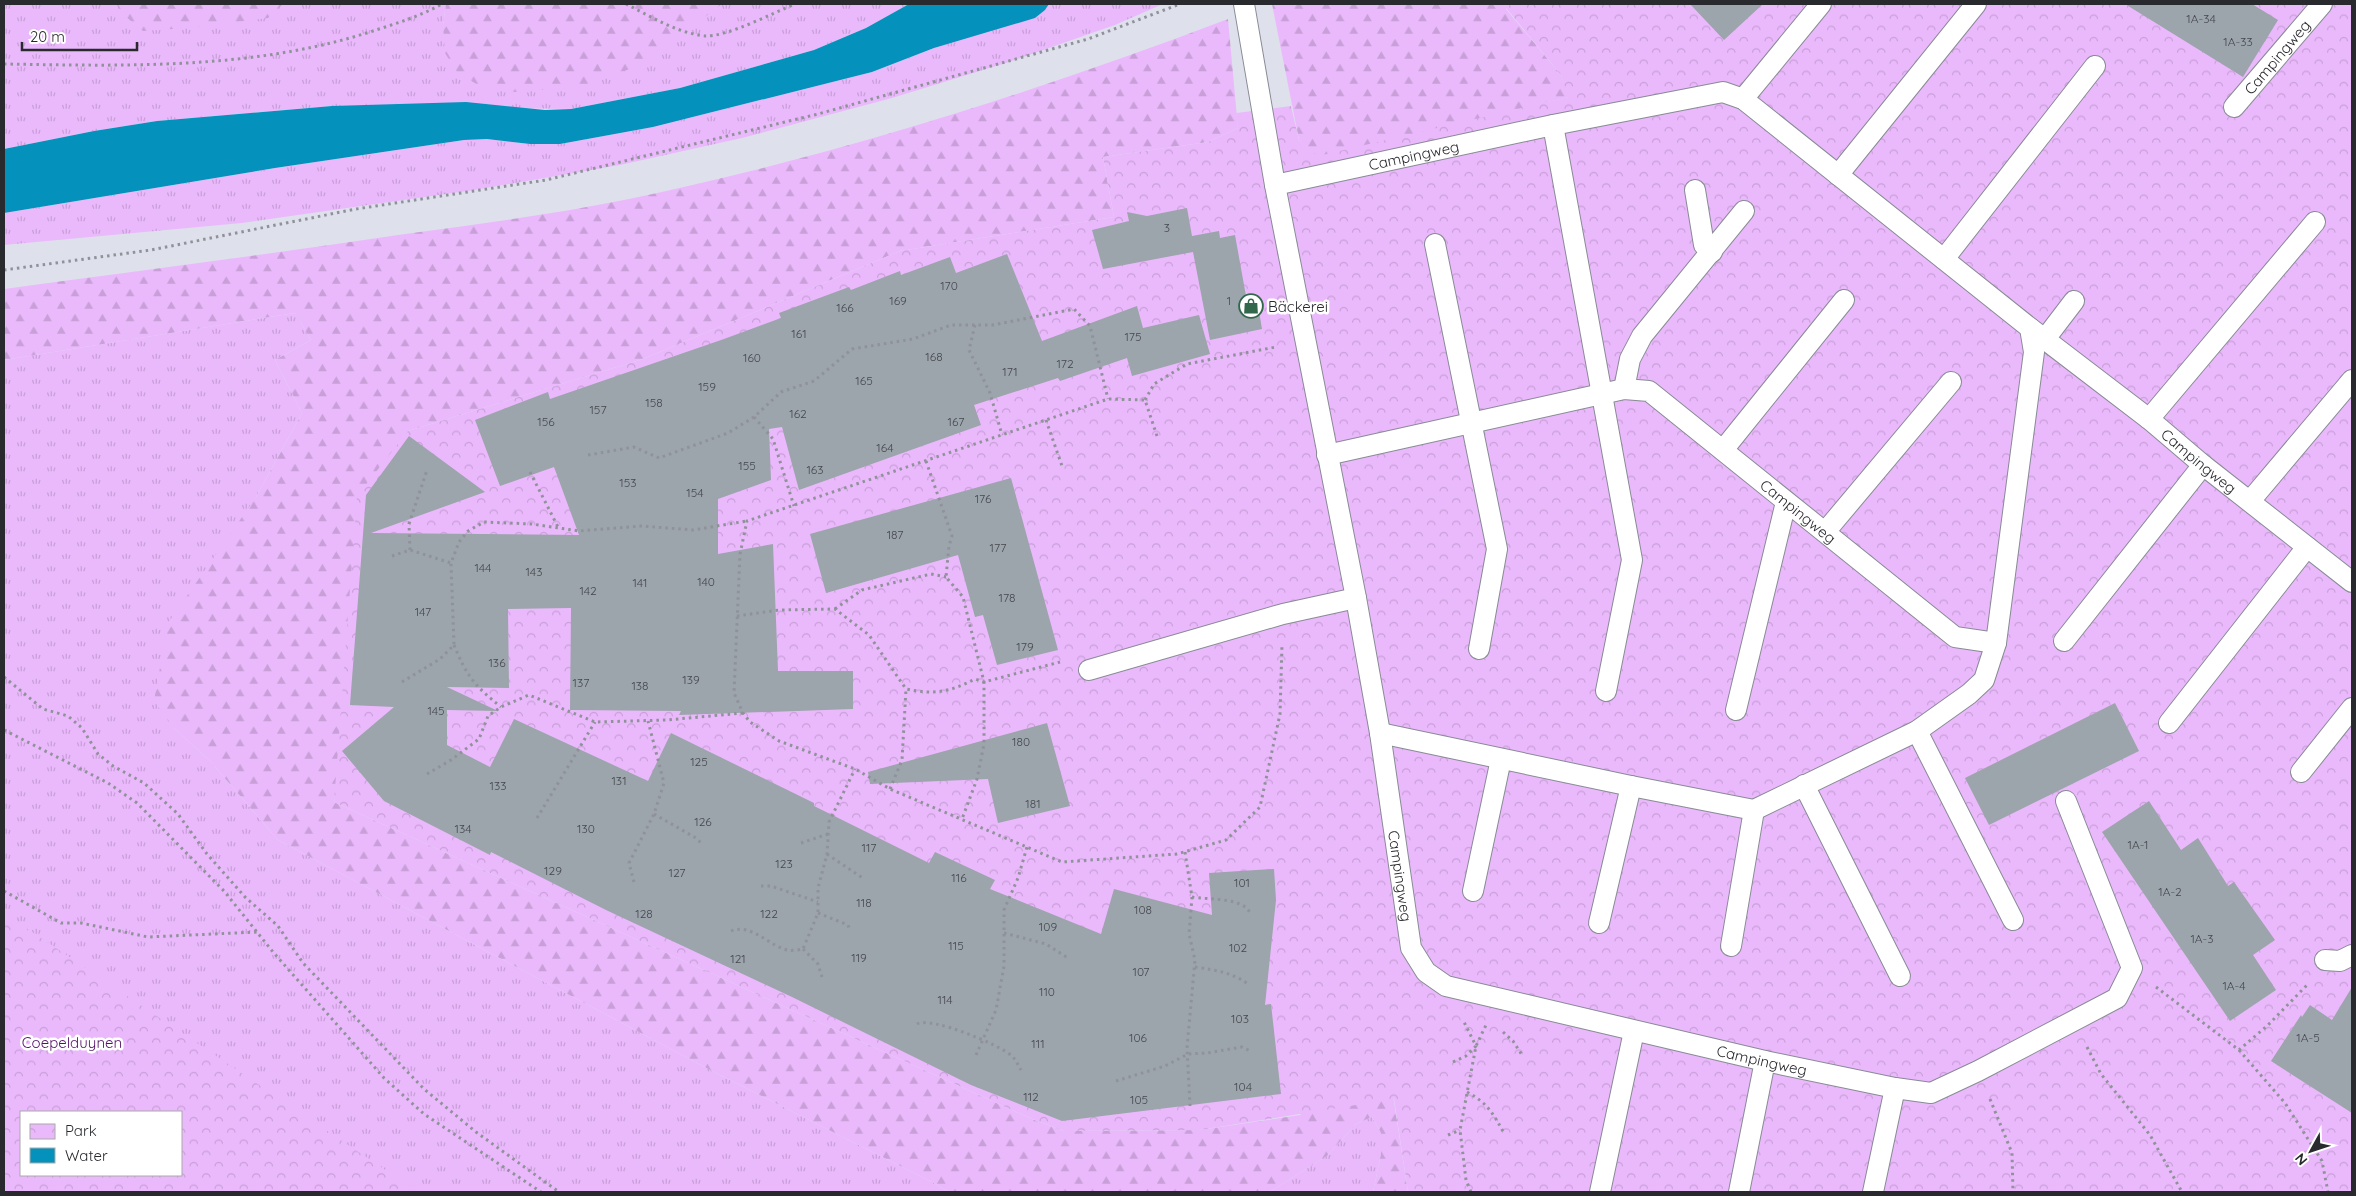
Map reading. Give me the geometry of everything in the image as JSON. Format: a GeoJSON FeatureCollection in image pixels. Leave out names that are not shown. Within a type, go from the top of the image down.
{"type":"FeatureCollection","features":[{"type":"Feature","properties":{"kind":"lane","name":"Campingweg"},"geometry":{"type":"LineString","coordinates":[[1244,4],[1275,185],[1356,598],[1380,733],[1411,948],[1426,972],[1446,986],[1765,1061],[1895,1088],[1931,1093],[1978,1071],[2117,998],[2132,968]]}},
{"type":"Feature","properties":{"kind":"lane"},"geometry":{"type":"LineString","coordinates":[[1743,99],[1821,4]]}},
{"type":"Feature","properties":{"kind":"lane"},"geometry":{"type":"LineString","coordinates":[[1838,175],[1976,4]]}},
{"type":"Feature","properties":{"kind":"lane","name":"Campingweg"},"geometry":{"type":"LineString","coordinates":[[2234,107],[2322,5]]}},
{"type":"Feature","properties":{"kind":"lane"},"geometry":{"type":"LineString","coordinates":[[1944,259],[2094,66]]}},
{"type":"Feature","properties":{"kind":"lane","name":"Campingweg"},"geometry":{"type":"LineString","coordinates":[[1275,185],[1553,125],[1723,92],[1743,99],[2149,419],[2203,465],[2352,582]]}},
{"type":"Feature","properties":{"kind":"lane"},"geometry":{"type":"LineString","coordinates":[[1553,125],[1632,560],[1606,691]]}},
{"type":"Feature","properties":{"kind":"lane"},"geometry":{"type":"LineString","coordinates":[[1695,190],[1704,245],[1712,252]]}},
{"type":"Feature","properties":{"kind":"lane"},"geometry":{"type":"LineString","coordinates":[[1624,389],[1630,359],[1642,336],[1744,211]]}},
{"type":"Feature","properties":{"kind":"lane"},"geometry":{"type":"LineString","coordinates":[[2149,419],[2314,222]]}},
{"type":"Feature","properties":{"kind":"lane"},"geometry":{"type":"LineString","coordinates":[[1434,244],[1497,549],[1479,649]]}},
{"type":"Feature","properties":{"kind":"lane"},"geometry":{"type":"LineString","coordinates":[[1722,450],[1844,300]]}},
{"type":"Feature","properties":{"kind":"lane"},"geometry":{"type":"LineString","coordinates":[[1380,733],[1754,810],[1917,731],[1969,694],[1984,680],[1996,642],[2038,333],[2074,301]]}},
{"type":"Feature","properties":{"kind":"lane"},"geometry":{"type":"LineString","coordinates":[[2250,501],[2352,380]]}},
{"type":"Feature","properties":{"kind":"lane"},"geometry":{"type":"LineString","coordinates":[[1826,532],[1951,382]]}},
{"type":"Feature","properties":{"kind":"lane","name":"Campingweg"},"geometry":{"type":"LineString","coordinates":[[1327,455],[1624,389],[1650,391],[1955,637],[1996,642]]}},
{"type":"Feature","properties":{"kind":"lane"},"geometry":{"type":"LineString","coordinates":[[2064,641],[2203,465]]}},
{"type":"Feature","properties":{"kind":"lane"},"geometry":{"type":"LineString","coordinates":[[1736,710],[1786,502]]}},
{"type":"Feature","properties":{"kind":"lane"},"geometry":{"type":"LineString","coordinates":[[2169,723],[2307,547]]}},
{"type":"Feature","properties":{"kind":"lane"},"geometry":{"type":"LineString","coordinates":[[1089,670],[1283,614],[1356,598]]}},
{"type":"Feature","properties":{"kind":"lane"},"geometry":{"type":"LineString","coordinates":[[2301,772],[2352,708]]}},
{"type":"Feature","properties":{"kind":"lane"},"geometry":{"type":"LineString","coordinates":[[1917,731],[2013,920]]}},
{"type":"Feature","properties":{"kind":"lane"},"geometry":{"type":"LineString","coordinates":[[1473,891],[1501,759]]}},
{"type":"Feature","properties":{"kind":"lane"},"geometry":{"type":"LineString","coordinates":[[1804,785],[1900,976]]}},
{"type":"Feature","properties":{"kind":"lane"},"geometry":{"type":"LineString","coordinates":[[1599,923],[1631,786]]}},
{"type":"Feature","properties":{"kind":"lane"},"geometry":{"type":"LineString","coordinates":[[2066,801],[2132,968]]}},
{"type":"Feature","properties":{"kind":"lane"},"geometry":{"type":"LineString","coordinates":[[1731,946],[1754,810]]}},
{"type":"Feature","properties":{"kind":"lane"},"geometry":{"type":"LineString","coordinates":[[2324,960],[2340,961],[2352,955]]}},
{"type":"Feature","properties":{"kind":"lane"},"geometry":{"type":"LineString","coordinates":[[1600,1192],[1634,1031]]}},
{"type":"Feature","properties":{"kind":"lane"},"geometry":{"type":"LineString","coordinates":[[1739,1192],[1765,1061]]}},
{"type":"Feature","properties":{"kind":"lane"},"geometry":{"type":"LineString","coordinates":[[1873,1192],[1895,1088]]}},
{"type":"Feature","properties":{"kind":"path"},"geometry":{"type":"LineString","coordinates":[[4,64],[86,67],[176,65],[293,51],[350,39],[426,13],[442,4]]}},
{"type":"Feature","properties":{"kind":"path"},"geometry":{"type":"LineString","coordinates":[[626,4],[666,24],[706,36],[733,30],[795,4]]}},
{"type":"Feature","properties":{"kind":"path"},"geometry":{"type":"LineString","coordinates":[[4,270],[151,250],[356,210],[546,180],[818,114],[1088,39],[1180,4]]}},
{"type":"Feature","properties":{"kind":"path"},"geometry":{"type":"LineString","coordinates":[[588,455],[634,447],[659,458],[728,433],[754,417],[781,392],[814,381],[852,350],[913,340],[951,325],[993,325],[1074,310],[1090,326],[1108,399]]}},
{"type":"Feature","properties":{"kind":"path"},"geometry":{"type":"LineString","coordinates":[[976,325],[969,350],[990,393],[1002,435]]}},
{"type":"Feature","properties":{"kind":"path"},"geometry":{"type":"LineString","coordinates":[[1157,436],[1145,400],[1154,384],[1187,364],[1305,342]]}},
{"type":"Feature","properties":{"kind":"path"},"geometry":{"type":"LineString","coordinates":[[501,707],[483,692],[465,672],[454,645],[451,563],[458,542],[468,531],[484,522],[579,531],[641,526],[693,530],[747,521],[1108,399],[1145,400]]}},
{"type":"Feature","properties":{"kind":"path"},"geometry":{"type":"LineString","coordinates":[[754,417],[773,438],[794,506]]}},
{"type":"Feature","properties":{"kind":"path"},"geometry":{"type":"LineString","coordinates":[[1046,420],[1062,466]]}},
{"type":"Feature","properties":{"kind":"path"},"geometry":{"type":"LineString","coordinates":[[926,461],[952,536],[949,546],[946,577]]}},
{"type":"Feature","properties":{"kind":"path"},"geometry":{"type":"LineString","coordinates":[[410,550],[409,524],[427,470]]}},
{"type":"Feature","properties":{"kind":"path"},"geometry":{"type":"LineString","coordinates":[[530,472],[558,528]]}},
{"type":"Feature","properties":{"kind":"path"},"geometry":{"type":"LineString","coordinates":[[747,521],[740,554],[734,693],[742,713],[750,722],[779,741],[855,769],[890,789],[1062,862],[1185,852],[1226,840],[1260,807],[1280,714],[1283,614]]}},
{"type":"Feature","properties":{"kind":"path"},"geometry":{"type":"LineString","coordinates":[[392,556],[410,550],[451,563]]}},
{"type":"Feature","properties":{"kind":"path"},"geometry":{"type":"LineString","coordinates":[[737,616],[779,610],[835,609],[862,590],[931,574],[946,577],[963,597],[984,682],[984,744],[977,779],[962,819]]}},
{"type":"Feature","properties":{"kind":"path"},"geometry":{"type":"LineString","coordinates":[[835,609],[868,635],[906,689],[902,760],[890,789]]}},
{"type":"Feature","properties":{"kind":"path"},"geometry":{"type":"LineString","coordinates":[[402,682],[440,659],[454,645]]}},
{"type":"Feature","properties":{"kind":"path"},"geometry":{"type":"LineString","coordinates":[[906,689],[926,694],[954,690],[975,679],[984,682],[1065,661],[1089,670]]}},
{"type":"Feature","properties":{"kind":"path"},"geometry":{"type":"LineString","coordinates":[[4,677],[43,709],[68,716],[82,728],[98,754],[113,766],[144,782],[171,808],[207,854],[245,897],[278,926],[303,963],[424,1089],[476,1132],[559,1192]]}},
{"type":"Feature","properties":{"kind":"path"},"geometry":{"type":"LineString","coordinates":[[427,774],[451,760],[479,739],[488,716],[501,707],[529,695],[594,722],[648,721],[742,713]]}},
{"type":"Feature","properties":{"kind":"path"},"geometry":{"type":"LineString","coordinates":[[634,882],[629,864],[654,814],[664,783],[648,721]]}},
{"type":"Feature","properties":{"kind":"path"},"geometry":{"type":"LineString","coordinates":[[537,818],[594,722]]}},
{"type":"Feature","properties":{"kind":"path"},"geometry":{"type":"LineString","coordinates":[[4,730],[108,783],[137,803],[224,891],[257,932],[384,1078],[424,1114],[541,1192]]}},
{"type":"Feature","properties":{"kind":"path"},"geometry":{"type":"LineString","coordinates":[[803,949],[818,913],[818,888],[826,854],[829,822],[855,769]]}},
{"type":"Feature","properties":{"kind":"path"},"geometry":{"type":"LineString","coordinates":[[654,814],[696,838],[703,845]]}},
{"type":"Feature","properties":{"kind":"path"},"geometry":{"type":"LineString","coordinates":[[801,843],[828,834]]}},
{"type":"Feature","properties":{"kind":"path"},"geometry":{"type":"LineString","coordinates":[[976,1055],[996,1010],[1004,966],[1004,910],[1018,878],[1027,847]]}},
{"type":"Feature","properties":{"kind":"path"},"geometry":{"type":"LineString","coordinates":[[1185,852],[1192,897],[1189,934],[1195,960],[1188,1054],[1190,1106]]}},
{"type":"Feature","properties":{"kind":"path"},"geometry":{"type":"LineString","coordinates":[[826,854],[864,878]]}},
{"type":"Feature","properties":{"kind":"path"},"geometry":{"type":"LineString","coordinates":[[762,886],[771,886],[818,902]]}},
{"type":"Feature","properties":{"kind":"path"},"geometry":{"type":"LineString","coordinates":[[4,891],[60,923],[81,923],[148,938],[257,932]]}},
{"type":"Feature","properties":{"kind":"path"},"geometry":{"type":"LineString","coordinates":[[1192,897],[1237,902],[1247,906],[1250,913]]}},
{"type":"Feature","properties":{"kind":"path"},"geometry":{"type":"LineString","coordinates":[[818,913],[848,925],[850,931]]}},
{"type":"Feature","properties":{"kind":"path"},"geometry":{"type":"LineString","coordinates":[[731,931],[738,928],[748,930],[788,950],[803,949],[818,964],[822,976]]}},
{"type":"Feature","properties":{"kind":"path"},"geometry":{"type":"LineString","coordinates":[[1004,933],[1046,944],[1068,958]]}},
{"type":"Feature","properties":{"kind":"path"},"geometry":{"type":"LineString","coordinates":[[2239,1050],[2299,995],[2324,960]]}},
{"type":"Feature","properties":{"kind":"path"},"geometry":{"type":"LineString","coordinates":[[1195,967],[1222,971],[1237,976],[1248,984]]}},
{"type":"Feature","properties":{"kind":"path"},"geometry":{"type":"LineString","coordinates":[[2132,968],[2239,1050],[2285,1103],[2322,1161],[2328,1192]]}},
{"type":"Feature","properties":{"kind":"path"},"geometry":{"type":"LineString","coordinates":[[2074,1021],[2101,1074],[2150,1135],[2182,1192]]}},
{"type":"Feature","properties":{"kind":"path"},"geometry":{"type":"LineString","coordinates":[[917,1024],[922,1022],[936,1024],[983,1039],[1013,1057],[1021,1070]]}},
{"type":"Feature","properties":{"kind":"path"},"geometry":{"type":"LineString","coordinates":[[1471,1192],[1466,1180],[1460,1130],[1476,1046],[1487,1023],[1494,1026]]}},
{"type":"Feature","properties":{"kind":"path"},"geometry":{"type":"LineString","coordinates":[[1500,1029],[1513,1041],[1522,1055]]}},
{"type":"Feature","properties":{"kind":"path"},"geometry":{"type":"LineString","coordinates":[[1453,1062],[1466,1056],[1476,1046]]}},
{"type":"Feature","properties":{"kind":"path"},"geometry":{"type":"LineString","coordinates":[[1116,1081],[1165,1066],[1188,1054],[1242,1047],[1250,1052]]}},
{"type":"Feature","properties":{"kind":"path"},"geometry":{"type":"LineString","coordinates":[[1978,1071],[2012,1153],[2013,1192]]}},
{"type":"Feature","properties":{"kind":"path"},"geometry":{"type":"LineString","coordinates":[[1468,1092],[1482,1100],[1505,1135]]}},
{"type":"Feature","properties":{"kind":"path"},"geometry":{"type":"LineString","coordinates":[[1448,1134],[1460,1130]]}},
{"type":"Feature","properties":{"kind":"green space"},"geometry":{"type":"Polygon","coordinates":[[[4,4],[446,4],[443,25],[702,18],[722,4],[909,4],[866,28],[814,50],[680,88],[571,109],[332,106],[157,121],[94,131],[4,149],[4,4]]]}},
{"type":"Feature","properties":{"kind":"green space"},"geometry":{"type":"Polygon","coordinates":[[[117,4],[283,4],[268,18],[200,27],[143,31],[119,11],[117,4]]]}},
{"type":"Feature","properties":{"kind":"green space"},"geometry":{"type":"Polygon","coordinates":[[[446,4],[722,4],[641,65],[579,87],[514,92],[478,85],[457,72],[445,53],[443,25],[446,4]]]}},
{"type":"Feature","properties":{"kind":"green space"},"geometry":{"type":"Polygon","coordinates":[[[1049,4],[1163,4],[1115,25],[1009,62],[892,98],[742,138],[620,165],[474,190],[242,223],[4,245],[4,213],[275,168],[464,140],[487,139],[530,144],[560,144],[653,127],[872,72],[934,48],[1045,10],[1049,4]]]}},
{"type":"Feature","properties":{"kind":"green space"},"geometry":{"type":"Polygon","coordinates":[[[1272,4],[1511,4],[1506,9],[1561,75],[1569,97],[1318,158],[1299,140],[1272,4]]]}},
{"type":"Feature","properties":{"kind":"green space"},"geometry":{"type":"Polygon","coordinates":[[[1511,4],[2352,4],[2352,1192],[1408,1192],[1394,1099],[1200,1130],[1064,1131],[1032,1119],[334,802],[357,496],[408,431],[643,359],[900,251],[1114,217],[1103,157],[1208,142],[1238,128],[1236,113],[1291,106],[1299,140],[1318,156],[1568,97],[1561,75],[1506,8],[1511,4]]]}},
{"type":"Feature","properties":{"kind":"green space"},"geometry":{"type":"Polygon","coordinates":[[[1228,19],[1238,128],[1208,142],[1103,157],[1114,217],[900,251],[643,359],[408,431],[334,802],[1032,1119],[1064,1131],[1200,1130],[1300,1115],[1376,985],[1408,1192],[1373,1192],[1381,1154],[1381,1133],[1372,1117],[1356,1124],[1327,1156],[1269,1192],[949,1192],[714,1072],[278,840],[210,761],[174,728],[154,701],[168,623],[256,497],[302,413],[275,360],[311,340],[295,313],[4,360],[4,289],[489,222],[629,199],[782,163],[932,121],[1081,72],[1228,19]]]}},
{"type":"Feature","properties":{"kind":"green space"},"geometry":{"type":"Polygon","coordinates":[[[295,313],[311,340],[275,360],[302,413],[256,497],[174,728],[210,761],[278,840],[714,1072],[949,1192],[4,1192],[4,360],[295,313]]]}},
{"type":"Feature","properties":{"kind":"green space","name":"Coepelduynen"},"geometry":{"type":"Polygon","coordinates":[[[4,913],[418,1192],[4,1192],[4,913]]]}},
{"type":"Feature","properties":{"kind":"green space"},"geometry":{"type":"Polygon","coordinates":[[[1372,1117],[1381,1133],[1381,1154],[1373,1192],[1269,1192],[1327,1156],[1356,1124],[1372,1117]]]}},
{"type":"Feature","properties":{"kind":"water"},"geometry":{"type":"Polygon","coordinates":[[[909,4],[1049,4],[1035,18],[934,48],[872,72],[653,127],[560,144],[530,144],[487,139],[464,140],[275,168],[4,213],[4,149],[94,131],[157,121],[332,106],[466,102],[545,110],[571,109],[680,88],[814,50],[866,28],[909,4]]]}},
{"type":"Feature","properties":{"kind":"building"},"geometry":{"type":"Polygon","coordinates":[[[1690,4],[1763,4],[1724,40],[1690,4]]]}},
{"type":"Feature","properties":{"kind":"building"},"geometry":{"type":"Polygon","coordinates":[[[2125,4],[2252,4],[2278,20],[2243,77],[2125,4]]]}},
{"type":"Feature","properties":{"kind":"building"},"geometry":{"type":"Polygon","coordinates":[[[1187,208],[1192,236],[1219,231],[1220,238],[1235,235],[1246,296],[1256,294],[1262,329],[1210,340],[1193,252],[1103,269],[1092,230],[1129,221],[1127,212],[1147,216],[1187,208]]]}},
{"type":"Feature","properties":{"kind":"building"},"geometry":{"type":"Polygon","coordinates":[[[1007,254],[1042,341],[1137,306],[1143,328],[1199,315],[1210,354],[1132,376],[1127,358],[1060,381],[1058,378],[974,405],[981,425],[799,490],[782,427],[769,429],[771,480],[718,499],[718,554],[773,544],[778,671],[853,671],[853,709],[679,715],[681,711],[570,710],[571,608],[508,609],[509,688],[447,687],[498,711],[447,710],[447,745],[490,767],[514,719],[648,781],[671,733],[814,803],[814,806],[929,863],[935,852],[995,880],[990,889],[1101,934],[1114,889],[1212,915],[1209,873],[1274,869],[1276,900],[1265,1005],[1271,1004],[1281,1094],[1062,1121],[971,1085],[792,997],[606,910],[491,852],[490,855],[384,801],[342,751],[394,707],[350,705],[366,495],[409,436],[485,492],[371,533],[579,535],[554,467],[500,486],[475,420],[548,392],[550,399],[724,339],[781,318],[779,313],[849,287],[851,290],[900,271],[901,275],[950,257],[956,273],[1007,254]]]}},
{"type":"Feature","properties":{"kind":"building"},"geometry":{"type":"Polygon","coordinates":[[[1011,478],[1058,650],[997,665],[983,615],[975,617],[958,555],[826,593],[810,534],[1011,478]]]}},
{"type":"Feature","properties":{"kind":"building"},"geometry":{"type":"Polygon","coordinates":[[[2115,703],[2139,751],[1989,825],[1965,778],[2115,703]]]}},
{"type":"Feature","properties":{"kind":"building"},"geometry":{"type":"Polygon","coordinates":[[[1047,723],[1070,806],[998,823],[988,779],[870,784],[868,772],[1047,723]]]}},
{"type":"Feature","properties":{"kind":"building"},"geometry":{"type":"Polygon","coordinates":[[[2149,801],[2181,850],[2198,838],[2228,886],[2234,882],[2275,940],[2253,955],[2276,990],[2230,1021],[2102,832],[2149,801]]]}},
{"type":"Feature","properties":{"kind":"building"},"geometry":{"type":"Polygon","coordinates":[[[2352,987],[2352,1113],[2271,1061],[2301,1015],[2302,1017],[2310,1005],[2332,1020],[2352,987]]]}},
{"type":"Feature","properties":{"kind":"place","name":"Bäckerei"},"geometry":{"type":"Point","coordinates":[1251,306]}}]}
